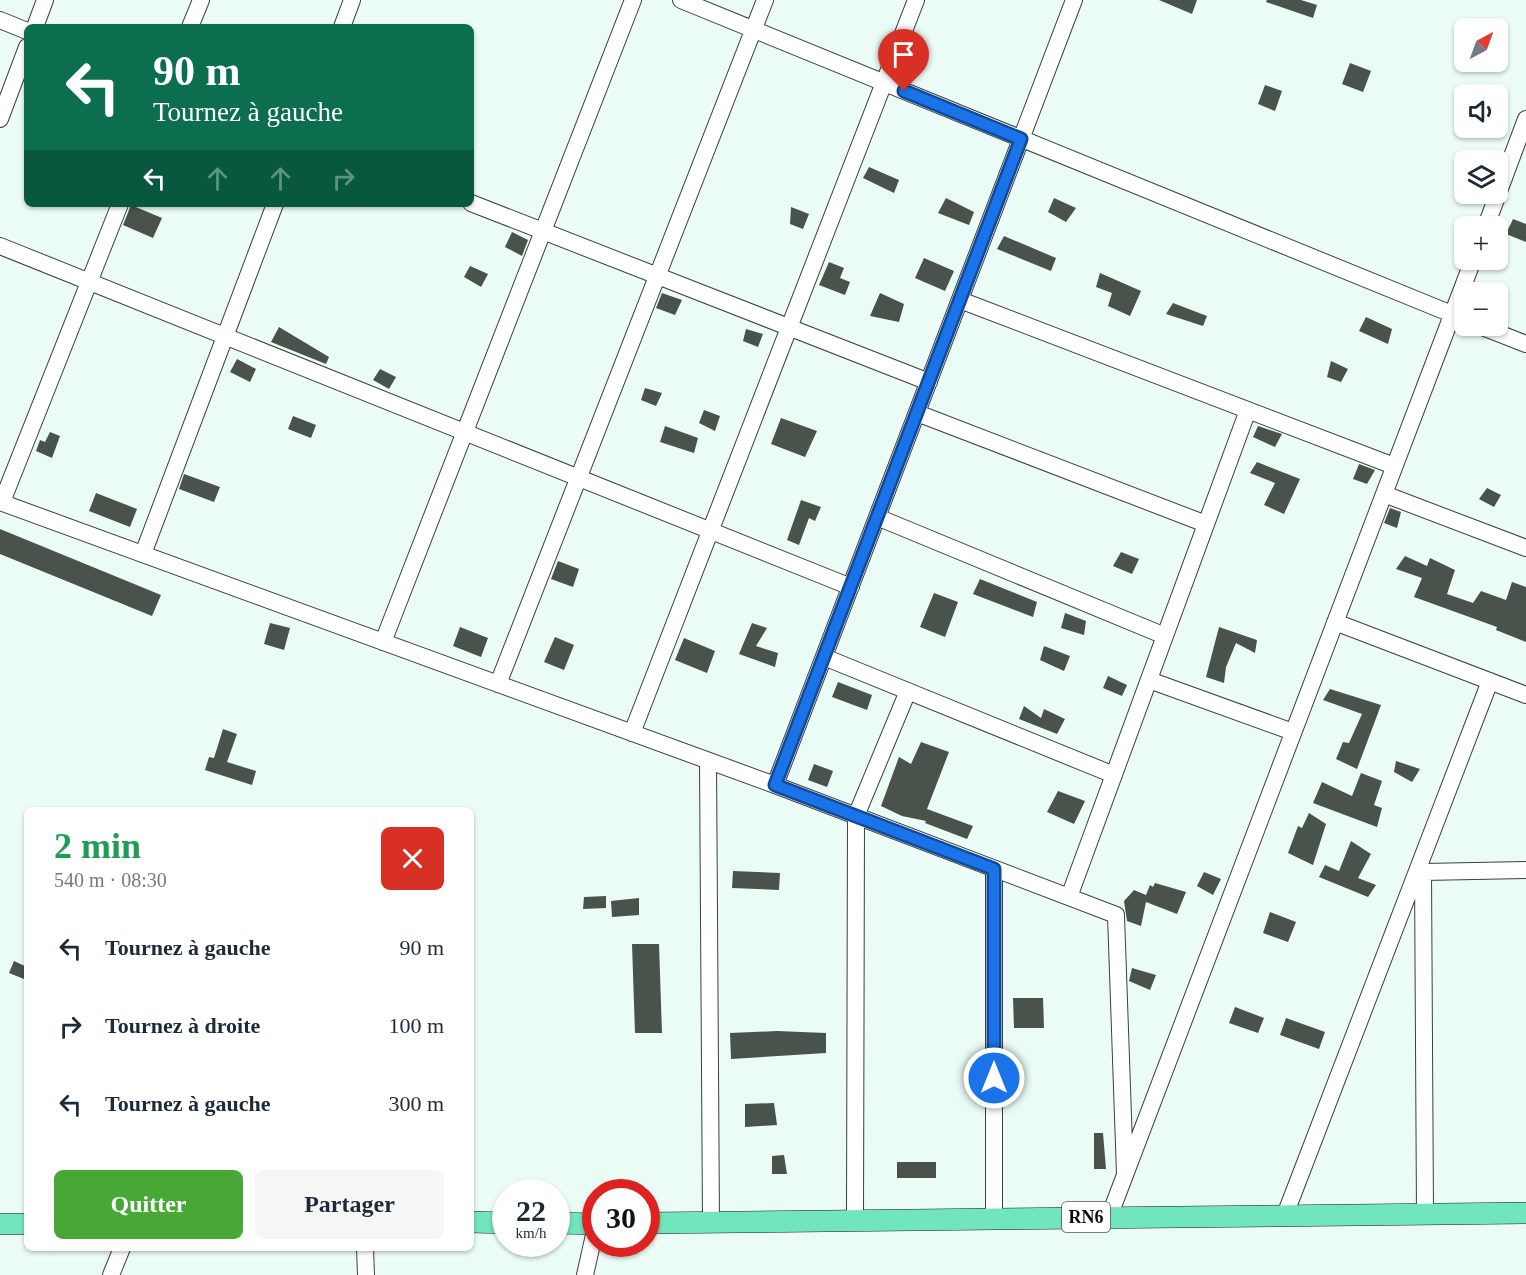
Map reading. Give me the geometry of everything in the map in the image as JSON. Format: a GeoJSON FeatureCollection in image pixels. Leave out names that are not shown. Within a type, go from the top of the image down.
{"type":"FeatureCollection","features":[{"type":"Feature","properties":{"kind":"main road","name":"RN6"},"geometry":{"type":"LineString","coordinates":[[660,1223],[1526,1213]]}},
{"type":"Feature","properties":{"kind":"main road"},"geometry":{"type":"LineString","coordinates":[[474,1222],[492,1222]]}},
{"type":"Feature","properties":{"kind":"main road"},"geometry":{"type":"LineString","coordinates":[[0,1224],[24,1224]]}},
{"type":"Feature","properties":{"kind":"street"},"geometry":{"type":"LineString","coordinates":[[36,24],[45,0]]}},
{"type":"Feature","properties":{"kind":"street"},"geometry":{"type":"LineString","coordinates":[[191,24],[201,0]]}},
{"type":"Feature","properties":{"kind":"street"},"geometry":{"type":"LineString","coordinates":[[343,24],[352,0]]}},
{"type":"Feature","properties":{"kind":"street"},"geometry":{"type":"LineString","coordinates":[[383,642],[633,0]]}},
{"type":"Feature","properties":{"kind":"street"},"geometry":{"type":"LineString","coordinates":[[681,0],[1454,315]]}},
{"type":"Feature","properties":{"kind":"street"},"geometry":{"type":"LineString","coordinates":[[498,684],[765,0]]}},
{"type":"Feature","properties":{"kind":"street"},"geometry":{"type":"LineString","coordinates":[[632,733],[916,0]]}},
{"type":"Feature","properties":{"kind":"street"},"geometry":{"type":"LineString","coordinates":[[775,785],[1074,0]]}},
{"type":"Feature","properties":{"kind":"street"},"geometry":{"type":"LineString","coordinates":[[0,20],[24,29]]}},
{"type":"Feature","properties":{"kind":"street"},"geometry":{"type":"LineString","coordinates":[[0,119],[24,55]]}},
{"type":"Feature","properties":{"kind":"street"},"geometry":{"type":"LineString","coordinates":[[1490,216],[1526,120]]}},
{"type":"Feature","properties":{"kind":"street"},"geometry":{"type":"LineString","coordinates":[[474,205],[929,381]]}},
{"type":"Feature","properties":{"kind":"street"},"geometry":{"type":"LineString","coordinates":[[119,207],[1,502],[775,785],[1116,915],[1125,1174]]}},
{"type":"Feature","properties":{"kind":"street"},"geometry":{"type":"LineString","coordinates":[[143,554],[274,207]]}},
{"type":"Feature","properties":{"kind":"street"},"geometry":{"type":"LineString","coordinates":[[0,246],[851,587]]}},
{"type":"Feature","properties":{"kind":"street"},"geometry":{"type":"LineString","coordinates":[[960,300],[1394,466]]}},
{"type":"Feature","properties":{"kind":"street"},"geometry":{"type":"LineString","coordinates":[[1109,1216],[1394,466],[1454,326]]}},
{"type":"Feature","properties":{"kind":"street"},"geometry":{"type":"LineString","coordinates":[[1506,336],[1526,344]]}},
{"type":"Feature","properties":{"kind":"street"},"geometry":{"type":"LineString","coordinates":[[1069,897],[1248,410]]}},
{"type":"Feature","properties":{"kind":"street"},"geometry":{"type":"LineString","coordinates":[[917,413],[1206,524]]}},
{"type":"Feature","properties":{"kind":"street"},"geometry":{"type":"LineString","coordinates":[[1384,494],[1526,549]]}},
{"type":"Feature","properties":{"kind":"street"},"geometry":{"type":"LineString","coordinates":[[877,517],[1165,636]]}},
{"type":"Feature","properties":{"kind":"street"},"geometry":{"type":"LineString","coordinates":[[1335,622],[1526,695]]}},
{"type":"Feature","properties":{"kind":"street"},"geometry":{"type":"LineString","coordinates":[[824,657],[1114,775]]}},
{"type":"Feature","properties":{"kind":"street"},"geometry":{"type":"LineString","coordinates":[[1149,680],[1293,732]]}},
{"type":"Feature","properties":{"kind":"street"},"geometry":{"type":"LineString","coordinates":[[1285,1215],[1490,681]]}},
{"type":"Feature","properties":{"kind":"street"},"geometry":{"type":"LineString","coordinates":[[855,1220],[856,816],[908,691]]}},
{"type":"Feature","properties":{"kind":"street"},"geometry":{"type":"LineString","coordinates":[[708,761],[711,1222]]}},
{"type":"Feature","properties":{"kind":"street"},"geometry":{"type":"LineString","coordinates":[[994,869],[994,1218]]}},
{"type":"Feature","properties":{"kind":"street"},"geometry":{"type":"LineString","coordinates":[[1425,1214],[1423,872],[1526,870]]}},
{"type":"Feature","properties":{"kind":"street"},"geometry":{"type":"LineString","coordinates":[[111,1275],[121,1251]]}},
{"type":"Feature","properties":{"kind":"street"},"geometry":{"type":"LineString","coordinates":[[365,1251],[366,1275]]}},
{"type":"Feature","properties":{"kind":"street"},"geometry":{"type":"LineString","coordinates":[[585,1275],[589,1257]]}},
{"type":"Feature","properties":{"kind":"building"},"geometry":{"type":"Polygon","coordinates":[[[1159,0],[1197,0],[1192,14],[1159,0]]]}},
{"type":"Feature","properties":{"kind":"building"},"geometry":{"type":"Polygon","coordinates":[[[1267,0],[1301,0],[1317,5],[1313,18],[1266,2],[1267,0]]]}},
{"type":"Feature","properties":{"kind":"building"},"geometry":{"type":"Polygon","coordinates":[[[1350,63],[1371,71],[1363,92],[1342,84],[1350,63]]]}},
{"type":"Feature","properties":{"kind":"building"},"geometry":{"type":"Polygon","coordinates":[[[1265,85],[1282,91],[1275,111],[1258,104],[1265,85]]]}},
{"type":"Feature","properties":{"kind":"building"},"geometry":{"type":"Polygon","coordinates":[[[869,167],[899,180],[894,193],[863,178],[869,167]]]}},
{"type":"Feature","properties":{"kind":"building"},"geometry":{"type":"Polygon","coordinates":[[[946,198],[974,212],[969,225],[938,213],[946,198]]]}},
{"type":"Feature","properties":{"kind":"building"},"geometry":{"type":"Polygon","coordinates":[[[1054,198],[1076,208],[1066,222],[1048,212],[1054,198]]]}},
{"type":"Feature","properties":{"kind":"building"},"geometry":{"type":"Polygon","coordinates":[[[130,207],[136,207],[162,218],[153,238],[123,225],[130,207]]]}},
{"type":"Feature","properties":{"kind":"building"},"geometry":{"type":"Polygon","coordinates":[[[791,207],[809,214],[803,229],[790,224],[791,207]]]}},
{"type":"Feature","properties":{"kind":"building"},"geometry":{"type":"Polygon","coordinates":[[[1513,219],[1526,224],[1526,242],[1508,235],[1513,219]]]}},
{"type":"Feature","properties":{"kind":"building"},"geometry":{"type":"Polygon","coordinates":[[[512,232],[528,240],[522,256],[505,247],[512,232]]]}},
{"type":"Feature","properties":{"kind":"building"},"geometry":{"type":"Polygon","coordinates":[[[1004,236],[1056,258],[1051,271],[997,249],[1004,236]]]}},
{"type":"Feature","properties":{"kind":"building"},"geometry":{"type":"Polygon","coordinates":[[[924,258],[954,271],[945,291],[915,278],[924,258]]]}},
{"type":"Feature","properties":{"kind":"building"},"geometry":{"type":"Polygon","coordinates":[[[829,262],[844,268],[840,278],[850,282],[845,295],[819,285],[829,262]]]}},
{"type":"Feature","properties":{"kind":"building"},"geometry":{"type":"Polygon","coordinates":[[[470,266],[488,274],[481,287],[464,277],[470,266]]]}},
{"type":"Feature","properties":{"kind":"building"},"geometry":{"type":"Polygon","coordinates":[[[1100,273],[1141,291],[1130,316],[1108,306],[1112,293],[1096,287],[1100,273]]]}},
{"type":"Feature","properties":{"kind":"building"},"geometry":{"type":"Polygon","coordinates":[[[662,293],[682,300],[675,315],[656,308],[662,293]]]}},
{"type":"Feature","properties":{"kind":"building"},"geometry":{"type":"Polygon","coordinates":[[[880,293],[904,304],[899,322],[870,316],[880,293]]]}},
{"type":"Feature","properties":{"kind":"building"},"geometry":{"type":"Polygon","coordinates":[[[1173,303],[1207,316],[1203,326],[1166,314],[1173,303]]]}},
{"type":"Feature","properties":{"kind":"building"},"geometry":{"type":"Polygon","coordinates":[[[1366,317],[1392,329],[1388,344],[1359,331],[1366,317]]]}},
{"type":"Feature","properties":{"kind":"building"},"geometry":{"type":"Polygon","coordinates":[[[279,327],[329,357],[326,364],[271,342],[279,327]]]}},
{"type":"Feature","properties":{"kind":"building"},"geometry":{"type":"Polygon","coordinates":[[[746,329],[763,334],[758,347],[743,341],[746,329]]]}},
{"type":"Feature","properties":{"kind":"building"},"geometry":{"type":"Polygon","coordinates":[[[237,359],[256,369],[250,382],[230,372],[237,359]]]}},
{"type":"Feature","properties":{"kind":"building"},"geometry":{"type":"Polygon","coordinates":[[[1331,361],[1348,369],[1341,382],[1327,377],[1331,361]]]}},
{"type":"Feature","properties":{"kind":"building"},"geometry":{"type":"Polygon","coordinates":[[[380,369],[396,377],[389,389],[373,380],[380,369]]]}},
{"type":"Feature","properties":{"kind":"building"},"geometry":{"type":"Polygon","coordinates":[[[645,388],[662,393],[656,406],[641,400],[645,388]]]}},
{"type":"Feature","properties":{"kind":"building"},"geometry":{"type":"Polygon","coordinates":[[[704,410],[720,416],[715,431],[699,423],[704,410]]]}},
{"type":"Feature","properties":{"kind":"building"},"geometry":{"type":"Polygon","coordinates":[[[293,416],[316,425],[311,438],[288,429],[293,416]]]}},
{"type":"Feature","properties":{"kind":"building"},"geometry":{"type":"Polygon","coordinates":[[[781,418],[817,431],[805,457],[771,444],[781,418]]]}},
{"type":"Feature","properties":{"kind":"building"},"geometry":{"type":"Polygon","coordinates":[[[665,426],[698,438],[694,453],[660,442],[665,426]]]}},
{"type":"Feature","properties":{"kind":"building"},"geometry":{"type":"Polygon","coordinates":[[[1258,426],[1282,434],[1275,447],[1253,437],[1258,426]]]}},
{"type":"Feature","properties":{"kind":"building"},"geometry":{"type":"Polygon","coordinates":[[[50,432],[60,436],[52,458],[36,451],[40,440],[45,442],[50,432]]]}},
{"type":"Feature","properties":{"kind":"building"},"geometry":{"type":"Polygon","coordinates":[[[1257,462],[1300,479],[1284,514],[1264,505],[1275,483],[1250,473],[1257,462]]]}},
{"type":"Feature","properties":{"kind":"building"},"geometry":{"type":"Polygon","coordinates":[[[1359,464],[1375,470],[1367,484],[1353,479],[1359,464]]]}},
{"type":"Feature","properties":{"kind":"building"},"geometry":{"type":"Polygon","coordinates":[[[184,474],[220,487],[214,502],[179,489],[184,474]]]}},
{"type":"Feature","properties":{"kind":"building"},"geometry":{"type":"Polygon","coordinates":[[[1487,488],[1501,495],[1494,507],[1479,499],[1487,488]]]}},
{"type":"Feature","properties":{"kind":"building"},"geometry":{"type":"Polygon","coordinates":[[[96,493],[137,509],[130,527],[89,511],[96,493]]]}},
{"type":"Feature","properties":{"kind":"building"},"geometry":{"type":"Polygon","coordinates":[[[801,500],[821,507],[815,521],[809,518],[799,545],[787,540],[801,500]]]}},
{"type":"Feature","properties":{"kind":"building"},"geometry":{"type":"Polygon","coordinates":[[[1390,508],[1401,512],[1397,528],[1384,523],[1390,508]]]}},
{"type":"Feature","properties":{"kind":"building"},"geometry":{"type":"Polygon","coordinates":[[[0,529],[161,595],[152,616],[0,554],[0,529]]]}},
{"type":"Feature","properties":{"kind":"building"},"geometry":{"type":"Polygon","coordinates":[[[1121,552],[1139,559],[1132,574],[1113,566],[1121,552]]]}},
{"type":"Feature","properties":{"kind":"building"},"geometry":{"type":"Polygon","coordinates":[[[1405,556],[1427,566],[1430,558],[1455,570],[1447,594],[1473,603],[1481,591],[1506,600],[1512,582],[1526,587],[1526,642],[1496,630],[1497,627],[1414,597],[1422,578],[1396,569],[1405,556]]]}},
{"type":"Feature","properties":{"kind":"building"},"geometry":{"type":"Polygon","coordinates":[[[558,561],[579,569],[573,587],[551,579],[558,561]]]}},
{"type":"Feature","properties":{"kind":"building"},"geometry":{"type":"Polygon","coordinates":[[[980,579],[1037,602],[1033,617],[973,594],[980,579]]]}},
{"type":"Feature","properties":{"kind":"building"},"geometry":{"type":"Polygon","coordinates":[[[934,593],[958,602],[945,637],[920,627],[934,593]]]}},
{"type":"Feature","properties":{"kind":"building"},"geometry":{"type":"Polygon","coordinates":[[[1065,613],[1086,621],[1084,635],[1061,628],[1065,613]]]}},
{"type":"Feature","properties":{"kind":"building"},"geometry":{"type":"Polygon","coordinates":[[[270,623],[290,628],[284,650],[264,644],[270,623]]]}},
{"type":"Feature","properties":{"kind":"building"},"geometry":{"type":"Polygon","coordinates":[[[752,623],[767,628],[756,646],[778,653],[775,667],[739,654],[752,623]]]}},
{"type":"Feature","properties":{"kind":"building"},"geometry":{"type":"Polygon","coordinates":[[[460,627],[488,638],[481,657],[453,646],[460,627]]]}},
{"type":"Feature","properties":{"kind":"building"},"geometry":{"type":"Polygon","coordinates":[[[1219,627],[1257,640],[1255,653],[1236,643],[1226,667],[1224,683],[1206,677],[1219,627]]]}},
{"type":"Feature","properties":{"kind":"building"},"geometry":{"type":"Polygon","coordinates":[[[555,637],[574,645],[564,670],[544,662],[555,637]]]}},
{"type":"Feature","properties":{"kind":"building"},"geometry":{"type":"Polygon","coordinates":[[[684,638],[715,651],[707,673],[675,660],[684,638]]]}},
{"type":"Feature","properties":{"kind":"building"},"geometry":{"type":"Polygon","coordinates":[[[1044,646],[1070,656],[1064,671],[1040,660],[1044,646]]]}},
{"type":"Feature","properties":{"kind":"building"},"geometry":{"type":"Polygon","coordinates":[[[1108,676],[1127,685],[1122,696],[1103,688],[1108,676]]]}},
{"type":"Feature","properties":{"kind":"building"},"geometry":{"type":"Polygon","coordinates":[[[838,682],[872,695],[867,710],[832,697],[838,682]]]}},
{"type":"Feature","properties":{"kind":"building"},"geometry":{"type":"Polygon","coordinates":[[[1330,689],[1381,705],[1357,769],[1336,759],[1343,742],[1349,743],[1362,714],[1323,700],[1330,689]]]}},
{"type":"Feature","properties":{"kind":"building"},"geometry":{"type":"Polygon","coordinates":[[[1024,706],[1041,718],[1044,709],[1065,719],[1057,734],[1019,719],[1024,706]]]}},
{"type":"Feature","properties":{"kind":"building"},"geometry":{"type":"Polygon","coordinates":[[[223,729],[237,734],[227,762],[256,771],[252,785],[205,770],[209,757],[214,758],[223,729]]]}},
{"type":"Feature","properties":{"kind":"building"},"geometry":{"type":"Polygon","coordinates":[[[921,742],[949,752],[927,809],[973,826],[967,839],[925,823],[926,821],[902,816],[881,806],[899,757],[911,764],[921,742]]]}},
{"type":"Feature","properties":{"kind":"building"},"geometry":{"type":"Polygon","coordinates":[[[1396,761],[1420,769],[1412,782],[1394,772],[1396,761]]]}},
{"type":"Feature","properties":{"kind":"building"},"geometry":{"type":"Polygon","coordinates":[[[814,764],[833,771],[827,787],[808,780],[814,764]]]}},
{"type":"Feature","properties":{"kind":"building"},"geometry":{"type":"Polygon","coordinates":[[[1361,773],[1382,781],[1374,805],[1382,808],[1377,827],[1313,803],[1322,782],[1352,796],[1361,773]]]}},
{"type":"Feature","properties":{"kind":"building"},"geometry":{"type":"Polygon","coordinates":[[[1058,791],[1085,801],[1074,824],[1047,812],[1058,791]]]}},
{"type":"Feature","properties":{"kind":"building"},"geometry":{"type":"Polygon","coordinates":[[[1309,813],[1326,824],[1313,865],[1288,853],[1298,826],[1302,828],[1309,813]]]}},
{"type":"Feature","properties":{"kind":"building"},"geometry":{"type":"Polygon","coordinates":[[[1351,841],[1371,854],[1358,878],[1376,885],[1368,897],[1319,877],[1325,865],[1339,871],[1351,841]]]}},
{"type":"Feature","properties":{"kind":"building"},"geometry":{"type":"Polygon","coordinates":[[[733,871],[780,873],[779,890],[732,888],[733,871]]]}},
{"type":"Feature","properties":{"kind":"building"},"geometry":{"type":"Polygon","coordinates":[[[1204,872],[1221,879],[1213,895],[1197,886],[1204,872]]]}},
{"type":"Feature","properties":{"kind":"building"},"geometry":{"type":"Polygon","coordinates":[[[1155,883],[1186,892],[1177,914],[1146,902],[1141,926],[1127,921],[1124,901],[1134,890],[1146,895],[1150,885],[1153,887],[1155,883]]]}},
{"type":"Feature","properties":{"kind":"building"},"geometry":{"type":"Polygon","coordinates":[[[606,896],[606,908],[583,909],[584,897],[606,896]]]}},
{"type":"Feature","properties":{"kind":"building"},"geometry":{"type":"Polygon","coordinates":[[[639,898],[639,915],[612,917],[611,901],[639,898]]]}},
{"type":"Feature","properties":{"kind":"building"},"geometry":{"type":"Polygon","coordinates":[[[1270,912],[1296,922],[1288,942],[1263,933],[1270,912]]]}},
{"type":"Feature","properties":{"kind":"building"},"geometry":{"type":"Polygon","coordinates":[[[632,944],[659,944],[662,1033],[635,1033],[632,944]]]}},
{"type":"Feature","properties":{"kind":"building"},"geometry":{"type":"Polygon","coordinates":[[[14,961],[24,966],[24,979],[9,973],[14,961]]]}},
{"type":"Feature","properties":{"kind":"building"},"geometry":{"type":"Polygon","coordinates":[[[1132,968],[1156,975],[1150,990],[1129,981],[1132,968]]]}},
{"type":"Feature","properties":{"kind":"building"},"geometry":{"type":"Polygon","coordinates":[[[1013,998],[1043,998],[1044,1028],[1014,1028],[1013,998]]]}},
{"type":"Feature","properties":{"kind":"building"},"geometry":{"type":"Polygon","coordinates":[[[1235,1007],[1264,1018],[1258,1033],[1229,1023],[1235,1007]]]}},
{"type":"Feature","properties":{"kind":"building"},"geometry":{"type":"Polygon","coordinates":[[[1286,1018],[1325,1032],[1319,1049],[1280,1035],[1286,1018]]]}},
{"type":"Feature","properties":{"kind":"building"},"geometry":{"type":"Polygon","coordinates":[[[777,1031],[826,1033],[826,1053],[731,1059],[730,1033],[777,1031]]]}},
{"type":"Feature","properties":{"kind":"building"},"geometry":{"type":"Polygon","coordinates":[[[774,1103],[777,1125],[745,1127],[745,1104],[774,1103]]]}},
{"type":"Feature","properties":{"kind":"building"},"geometry":{"type":"Polygon","coordinates":[[[1094,1133],[1103,1133],[1106,1169],[1094,1169],[1094,1133]]]}},
{"type":"Feature","properties":{"kind":"building"},"geometry":{"type":"Polygon","coordinates":[[[784,1155],[787,1174],[772,1174],[772,1156],[784,1155]]]}},
{"type":"Feature","properties":{"kind":"building"},"geometry":{"type":"Polygon","coordinates":[[[897,1162],[936,1162],[936,1178],[897,1178],[897,1162]]]}},
{"type":"Feature","properties":{"kind":"route"},"geometry":{"type":"LineString","coordinates":[[904,91],[1021,139],[775,785],[994,869],[994,1078]]}}]}
